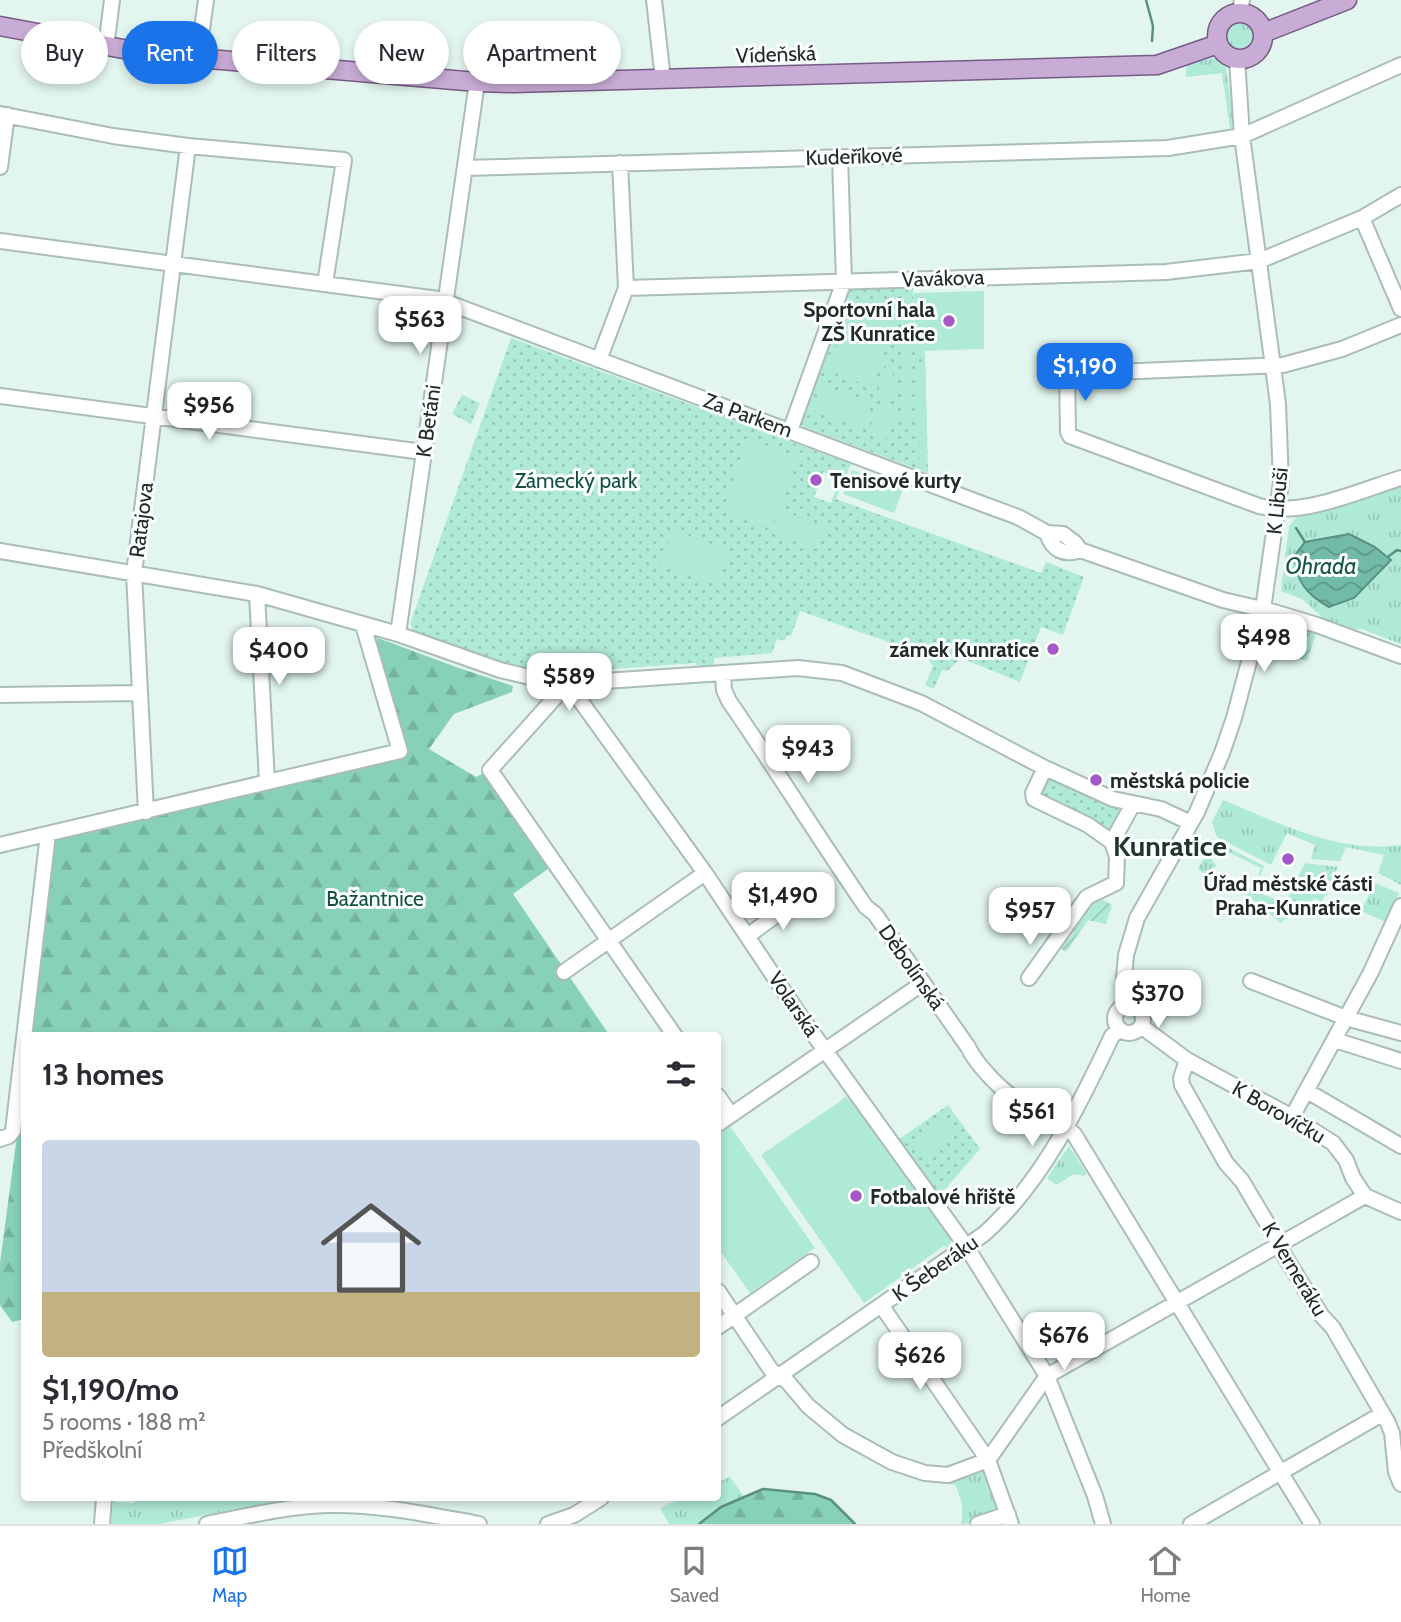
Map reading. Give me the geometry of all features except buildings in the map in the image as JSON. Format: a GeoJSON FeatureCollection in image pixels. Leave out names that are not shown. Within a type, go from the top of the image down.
{"type":"FeatureCollection","features":[{"type":"Feature","properties":{"kind":"main road"},"geometry":{"type":"LineString","coordinates":[[1263,33],[1347,0]]}},
{"type":"Feature","properties":{"kind":"main road"},"geometry":{"type":"LineString","coordinates":[[1241,6],[1255,18],[1263,33],[1262,44],[1251,57],[1228,57],[1218,44],[1217,30],[1223,20],[1241,6]]}},
{"type":"Feature","properties":{"kind":"main road","name":"Vídeňská"},"geometry":{"type":"LineString","coordinates":[[0,26],[21,30]]}},
{"type":"Feature","properties":{"kind":"main road","name":"Vídeňská"},"geometry":{"type":"LineString","coordinates":[[621,80],[1157,65],[1218,44]]}},
{"type":"Feature","properties":{"kind":"main road","name":"Vídeňská"},"geometry":{"type":"LineString","coordinates":[[218,60],[463,81]]}},
{"type":"Feature","properties":{"kind":"street"},"geometry":{"type":"LineString","coordinates":[[108,31],[112,0]]}},
{"type":"Feature","properties":{"kind":"street"},"geometry":{"type":"LineString","coordinates":[[203,21],[206,0]]}},
{"type":"Feature","properties":{"kind":"street"},"geometry":{"type":"LineString","coordinates":[[654,0],[663,79]]}},
{"type":"Feature","properties":{"kind":"street","name":"K Libuši"},"geometry":{"type":"LineString","coordinates":[[1129,1005],[1124,977],[1126,955],[1137,918],[1228,738],[1269,610],[1282,456],[1273,366],[1242,136],[1237,59]]}},
{"type":"Feature","properties":{"kind":"street","name":"Kudeříkové"},"geometry":{"type":"LineString","coordinates":[[465,168],[1168,148],[1242,136],[1401,65]]}},
{"type":"Feature","properties":{"kind":"street","name":"K Betáni"},"geometry":{"type":"LineString","coordinates":[[397,634],[477,84]]}},
{"type":"Feature","properties":{"kind":"street"},"geometry":{"type":"LineString","coordinates":[[0,167],[4,115],[113,136],[188,146],[344,160],[325,284]]}},
{"type":"Feature","properties":{"kind":"street","name":"Ratajova"},"geometry":{"type":"LineString","coordinates":[[146,811],[134,573],[188,146]]}},
{"type":"Feature","properties":{"kind":"street"},"geometry":{"type":"LineString","coordinates":[[790,431],[844,281],[839,157]]}},
{"type":"Feature","properties":{"kind":"street"},"geometry":{"type":"LineString","coordinates":[[599,360],[626,288],[620,163]]}},
{"type":"Feature","properties":{"kind":"street","name":"Vavákova"},"geometry":{"type":"LineString","coordinates":[[626,288],[1166,272],[1259,261],[1362,218],[1401,195]]}},
{"type":"Feature","properties":{"kind":"street"},"geometry":{"type":"LineString","coordinates":[[1362,218],[1401,309]]}},
{"type":"Feature","properties":{"kind":"street","name":"Za Parkem"},"geometry":{"type":"LineString","coordinates":[[0,241],[438,299],[1018,517],[1047,533],[1057,550],[1065,553],[1080,550],[1223,600],[1269,610],[1355,638],[1401,656]]}},
{"type":"Feature","properties":{"kind":"street"},"geometry":{"type":"LineString","coordinates":[[1401,325],[1342,348],[1273,366],[1067,374],[1068,432],[1073,438],[1259,506],[1298,508],[1401,478]]}},
{"type":"Feature","properties":{"kind":"street"},"geometry":{"type":"LineString","coordinates":[[0,396],[424,452]]}},
{"type":"Feature","properties":{"kind":"street"},"geometry":{"type":"LineString","coordinates":[[0,551],[257,594],[397,634],[500,670],[567,688],[798,668],[842,673],[921,704],[1045,768],[1113,799],[1161,810],[1186,821]]}},
{"type":"Feature","properties":{"kind":"street"},"geometry":{"type":"LineString","coordinates":[[257,594],[267,782]]}},
{"type":"Feature","properties":{"kind":"street"},"geometry":{"type":"LineString","coordinates":[[0,845],[400,751],[363,625]]}},
{"type":"Feature","properties":{"kind":"street","name":"Děbolínská"},"geometry":{"type":"LineString","coordinates":[[723,673],[724,690],[729,701],[795,797],[806,820],[866,907],[876,914],[968,1047],[974,1061],[1018,1101],[1066,1127]]}},
{"type":"Feature","properties":{"kind":"street"},"geometry":{"type":"LineString","coordinates":[[567,688],[490,770],[672,1032]]}},
{"type":"Feature","properties":{"kind":"street","name":"Volarská"},"geometry":{"type":"LineString","coordinates":[[567,688],[705,873],[825,1050],[966,1246],[1047,1376],[1095,1496],[1103,1524]]}},
{"type":"Feature","properties":{"kind":"street"},"geometry":{"type":"LineString","coordinates":[[0,695],[140,693]]}},
{"type":"Feature","properties":{"kind":"street"},"geometry":{"type":"LineString","coordinates":[[1030,978],[1087,897],[1116,883],[1116,857],[1112,842],[1088,825],[1034,799],[1033,793],[1045,768]]}},
{"type":"Feature","properties":{"kind":"street"},"geometry":{"type":"LineString","coordinates":[[1112,842],[1133,804]]}},
{"type":"Feature","properties":{"kind":"street"},"geometry":{"type":"LineString","coordinates":[[6,1135],[48,834]]}},
{"type":"Feature","properties":{"kind":"street"},"geometry":{"type":"LineString","coordinates":[[564,972],[705,873]]}},
{"type":"Feature","properties":{"kind":"street"},"geometry":{"type":"LineString","coordinates":[[748,935],[798,900]]}},
{"type":"Feature","properties":{"kind":"street"},"geometry":{"type":"LineString","coordinates":[[1292,1117],[1371,972],[1396,932],[1401,906]]}},
{"type":"Feature","properties":{"kind":"street"},"geometry":{"type":"LineString","coordinates":[[1251,981],[1346,1018],[1401,1033]]}},
{"type":"Feature","properties":{"kind":"street"},"geometry":{"type":"LineString","coordinates":[[721,1122],[923,983]]}},
{"type":"Feature","properties":{"kind":"street"},"geometry":{"type":"LineString","coordinates":[[1129,1005],[1136,1007],[1143,1019],[1141,1026],[1133,1032],[1120,1029],[1116,1023],[1119,1009],[1129,1005]]}},
{"type":"Feature","properties":{"kind":"street","name":"K Borovíčku"},"geometry":{"type":"LineString","coordinates":[[1141,1026],[1187,1060],[1292,1117],[1333,1143],[1346,1160],[1353,1178],[1365,1196]]}},
{"type":"Feature","properties":{"kind":"street","name":"K Šeberáku"},"geometry":{"type":"LineString","coordinates":[[721,1416],[1001,1220],[1066,1127],[1112,1036],[1120,1029]]}},
{"type":"Feature","properties":{"kind":"street"},"geometry":{"type":"LineString","coordinates":[[1335,1040],[1401,1061]]}},
{"type":"Feature","properties":{"kind":"street","name":"K Verneráku"},"geometry":{"type":"LineString","coordinates":[[1187,1060],[1181,1078],[1182,1085],[1226,1163],[1242,1181],[1284,1255],[1321,1315],[1333,1328],[1382,1413],[1392,1433],[1394,1458],[1401,1484]]}},
{"type":"Feature","properties":{"kind":"street"},"geometry":{"type":"LineString","coordinates":[[1307,1091],[1401,1146]]}},
{"type":"Feature","properties":{"kind":"street"},"geometry":{"type":"LineString","coordinates":[[721,1100],[731,1115]]}},
{"type":"Feature","properties":{"kind":"street"},"geometry":{"type":"LineString","coordinates":[[1066,1127],[1079,1143],[1178,1301],[1312,1524]]}},
{"type":"Feature","properties":{"kind":"street"},"geometry":{"type":"LineString","coordinates":[[721,1296],[771,1370],[787,1381],[808,1406],[843,1435],[892,1462],[925,1473],[947,1475],[988,1460],[1047,1376],[1365,1196],[1401,1212]]}},
{"type":"Feature","properties":{"kind":"street"},"geometry":{"type":"LineString","coordinates":[[721,1325],[811,1262]]}},
{"type":"Feature","properties":{"kind":"street"},"geometry":{"type":"LineString","coordinates":[[881,1305],[988,1460],[1009,1519],[978,1524]]}},
{"type":"Feature","properties":{"kind":"street"},"geometry":{"type":"LineString","coordinates":[[1191,1524],[1382,1413]]}},
{"type":"Feature","properties":{"kind":"street"},"geometry":{"type":"LineString","coordinates":[[102,1524],[104,1501]]}},
{"type":"Feature","properties":{"kind":"street"},"geometry":{"type":"LineString","coordinates":[[548,1524],[573,1515],[596,1501]]}},
{"type":"Feature","properties":{"kind":"street"},"geometry":{"type":"LineString","coordinates":[[207,1524],[308,1506],[395,1503],[435,1520],[480,1524]]}},
{"type":"Feature","properties":{"kind":"green space"},"geometry":{"type":"Polygon","coordinates":[[[1239,22],[1245,23],[1253,31],[1253,43],[1245,51],[1239,52],[1233,51],[1225,43],[1224,37],[1225,31],[1233,23],[1239,22]]]}},
{"type":"Feature","properties":{"kind":"green space"},"geometry":{"type":"Polygon","coordinates":[[[1213,58],[1226,68],[1235,131],[1231,135],[1222,73],[1186,77],[1189,64],[1213,58]]]}},
{"type":"Feature","properties":{"kind":"green space"},"geometry":{"type":"Polygon","coordinates":[[[913,286],[915,349],[925,350],[928,473],[799,425],[850,288],[913,286]]]}},
{"type":"Feature","properties":{"kind":"green space","name":"Sportovní hala ZŠ Kunratice"},"geometry":{"type":"Polygon","coordinates":[[[984,291],[984,349],[915,351],[914,293],[984,291]]]}},
{"type":"Feature","properties":{"kind":"green space"},"geometry":{"type":"Polygon","coordinates":[[[855,298],[898,314],[871,387],[827,370],[855,298]]]}},
{"type":"Feature","properties":{"kind":"green space","name":"Zámecký park"},"geometry":{"type":"Polygon","coordinates":[[[511,338],[851,464],[836,499],[1041,573],[1046,562],[1084,577],[1063,635],[1041,627],[1020,682],[961,658],[947,671],[942,670],[934,689],[925,685],[933,666],[925,655],[800,611],[791,636],[787,635],[785,641],[777,639],[772,653],[714,658],[714,665],[697,667],[696,663],[568,672],[533,671],[492,663],[421,635],[414,631],[410,624],[511,338]],[[823,472],[814,497],[831,503],[840,478],[823,472]]]}},
{"type":"Feature","properties":{"kind":"green space"},"geometry":{"type":"Polygon","coordinates":[[[903,344],[908,344],[908,424],[903,424],[903,344]]]}},
{"type":"Feature","properties":{"kind":"green space"},"geometry":{"type":"Polygon","coordinates":[[[917,362],[925,362],[927,460],[920,461],[917,362]]]}},
{"type":"Feature","properties":{"kind":"green space"},"geometry":{"type":"Polygon","coordinates":[[[887,363],[890,363],[898,396],[884,398],[877,395],[887,363]]]}},
{"type":"Feature","properties":{"kind":"green space"},"geometry":{"type":"Polygon","coordinates":[[[822,385],[871,404],[861,428],[813,410],[822,385]]]}},
{"type":"Feature","properties":{"kind":"green space"},"geometry":{"type":"Polygon","coordinates":[[[462,395],[480,403],[471,424],[452,414],[462,395]]]}},
{"type":"Feature","properties":{"kind":"green space"},"geometry":{"type":"Polygon","coordinates":[[[879,405],[896,412],[885,441],[867,434],[879,405]]]}},
{"type":"Feature","properties":{"kind":"green space"},"geometry":{"type":"Polygon","coordinates":[[[749,439],[798,457],[771,529],[722,511],[749,439]]]}},
{"type":"Feature","properties":{"kind":"green space"},"geometry":{"type":"Polygon","coordinates":[[[852,470],[903,489],[894,513],[843,494],[852,470]]]}},
{"type":"Feature","properties":{"kind":"green space"},"geometry":{"type":"Polygon","coordinates":[[[1401,485],[1401,644],[1362,629],[1351,630],[1330,624],[1302,599],[1281,591],[1289,526],[1297,517],[1401,485]],[[1349,534],[1305,542],[1329,607],[1354,598],[1391,560],[1375,547],[1349,534]]]}},
{"type":"Feature","properties":{"kind":"green space"},"geometry":{"type":"Polygon","coordinates":[[[780,510],[825,527],[816,549],[771,532],[780,510]]]}},
{"type":"Feature","properties":{"kind":"green space"},"geometry":{"type":"Polygon","coordinates":[[[673,530],[729,550],[717,585],[660,564],[673,530]]]}},
{"type":"Feature","properties":{"kind":"green space"},"geometry":{"type":"Polygon","coordinates":[[[1297,627],[1316,633],[1307,661],[1282,654],[1283,651],[1303,655],[1305,647],[1298,645],[1300,638],[1296,637],[1297,627]]]}},
{"type":"Feature","properties":{"kind":"green space","name":"Bažantnice"},"geometry":{"type":"Polygon","coordinates":[[[378,638],[513,686],[512,692],[454,714],[429,749],[476,777],[490,770],[556,863],[513,894],[607,1032],[24,1032],[48,834],[404,750],[374,641],[378,638]]]}},
{"type":"Feature","properties":{"kind":"green space"},"geometry":{"type":"Polygon","coordinates":[[[1047,776],[1121,809],[1122,814],[1112,831],[1044,799],[1040,792],[1047,776]]]}},
{"type":"Feature","properties":{"kind":"green space"},"geometry":{"type":"Polygon","coordinates":[[[1223,800],[1287,827],[1332,841],[1378,847],[1401,845],[1401,885],[1378,873],[1384,855],[1346,847],[1340,861],[1311,859],[1315,845],[1287,833],[1271,865],[1217,837],[1212,822],[1223,800]]]}},
{"type":"Feature","properties":{"kind":"green space"},"geometry":{"type":"Polygon","coordinates":[[[1211,839],[1264,866],[1260,876],[1258,875],[1261,868],[1224,850],[1220,857],[1213,848],[1202,842],[1211,839]]]}},
{"type":"Feature","properties":{"kind":"green space"},"geometry":{"type":"Polygon","coordinates":[[[1207,853],[1216,865],[1213,871],[1222,876],[1217,884],[1198,869],[1207,853]]]}},
{"type":"Feature","properties":{"kind":"green space"},"geometry":{"type":"Polygon","coordinates":[[[1305,863],[1338,867],[1322,902],[1314,898],[1307,913],[1296,908],[1281,923],[1239,888],[1241,885],[1285,903],[1305,863]]]}},
{"type":"Feature","properties":{"kind":"green space"},"geometry":{"type":"Polygon","coordinates":[[[1375,883],[1399,893],[1386,922],[1361,911],[1375,883]]]}},
{"type":"Feature","properties":{"kind":"green space"},"geometry":{"type":"Polygon","coordinates":[[[1098,897],[1112,905],[1106,924],[1088,920],[1066,952],[1055,945],[1063,934],[1070,938],[1074,932],[1071,929],[1081,919],[1077,915],[1098,897]]]}},
{"type":"Feature","properties":{"kind":"green space"},"geometry":{"type":"Polygon","coordinates":[[[21,1063],[21,1320],[12,1322],[0,1305],[0,1263],[17,1136],[13,1131],[21,1063]]]}},
{"type":"Feature","properties":{"kind":"green space","name":"Fotbalové hřiště"},"geometry":{"type":"Polygon","coordinates":[[[845,1096],[866,1116],[952,1237],[947,1248],[944,1246],[864,1303],[761,1155],[845,1096]]]}},
{"type":"Feature","properties":{"kind":"green space"},"geometry":{"type":"Polygon","coordinates":[[[948,1105],[980,1149],[946,1188],[936,1195],[898,1140],[948,1105]]]}},
{"type":"Feature","properties":{"kind":"green space"},"geometry":{"type":"Polygon","coordinates":[[[942,1118],[956,1135],[926,1160],[913,1141],[942,1118]]]}},
{"type":"Feature","properties":{"kind":"green space"},"geometry":{"type":"Polygon","coordinates":[[[730,1126],[815,1248],[750,1293],[721,1252],[721,1133],[730,1126]]]}},
{"type":"Feature","properties":{"kind":"green space"},"geometry":{"type":"Polygon","coordinates":[[[1069,1146],[1087,1174],[1074,1174],[1056,1185],[1047,1178],[1069,1146]]]}},
{"type":"Feature","properties":{"kind":"green space"},"geometry":{"type":"Polygon","coordinates":[[[983,1468],[998,1508],[987,1518],[961,1524],[961,1499],[955,1485],[943,1483],[983,1468]]]}},
{"type":"Feature","properties":{"kind":"green space"},"geometry":{"type":"Polygon","coordinates":[[[730,1477],[745,1498],[720,1507],[699,1524],[669,1524],[660,1508],[675,1501],[721,1501],[721,1481],[730,1477]]]}},
{"type":"Feature","properties":{"kind":"green space"},"geometry":{"type":"Polygon","coordinates":[[[760,1490],[815,1494],[831,1501],[856,1524],[699,1524],[721,1507],[760,1490]]]}},
{"type":"Feature","properties":{"kind":"green space"},"geometry":{"type":"Polygon","coordinates":[[[113,1501],[278,1501],[159,1524],[111,1524],[113,1501]]]}},
{"type":"Feature","properties":{"kind":"water","name":"Ohrada"},"geometry":{"type":"Polygon","coordinates":[[[1349,534],[1375,547],[1391,560],[1354,598],[1329,607],[1314,597],[1300,580],[1295,555],[1305,542],[1349,534]]]}},
{"type":"Feature","properties":{"kind":"waterway"},"geometry":{"type":"LineString","coordinates":[[1146,0],[1153,26],[1152,41]]}},
{"type":"Feature","properties":{"kind":"waterway"},"geometry":{"type":"LineString","coordinates":[[1296,528],[1305,542]]}},
{"type":"Feature","properties":{"kind":"waterway"},"geometry":{"type":"LineString","coordinates":[[1389,556],[1397,550],[1401,551]]}},
{"type":"Feature","properties":{"kind":"waterway"},"geometry":{"type":"LineString","coordinates":[[699,1524],[721,1507],[763,1489],[815,1494],[831,1500],[855,1524]]}},
{"type":"Feature","properties":{"kind":"place","name":"Sportovní hala ZŠ Kunratice"},"geometry":{"type":"Point","coordinates":[949,321]}},
{"type":"Feature","properties":{"kind":"place","name":"Tenisové kurty"},"geometry":{"type":"Point","coordinates":[816,480]}},
{"type":"Feature","properties":{"kind":"place","name":"zámek Kunratice"},"geometry":{"type":"Point","coordinates":[1053,649]}},
{"type":"Feature","properties":{"kind":"place","name":"městská policie"},"geometry":{"type":"Point","coordinates":[1096,780]}},
{"type":"Feature","properties":{"kind":"place","name":"Úřad městské části Praha-Kunratice"},"geometry":{"type":"Point","coordinates":[1288,859]}},
{"type":"Feature","properties":{"kind":"place","name":"Fotbalové hřiště"},"geometry":{"type":"Point","coordinates":[856,1196]}},
{"type":"Feature","properties":{"kind":"district","name":"Kunratice"},"geometry":{"type":"Point","coordinates":[1170,846]}}]}
